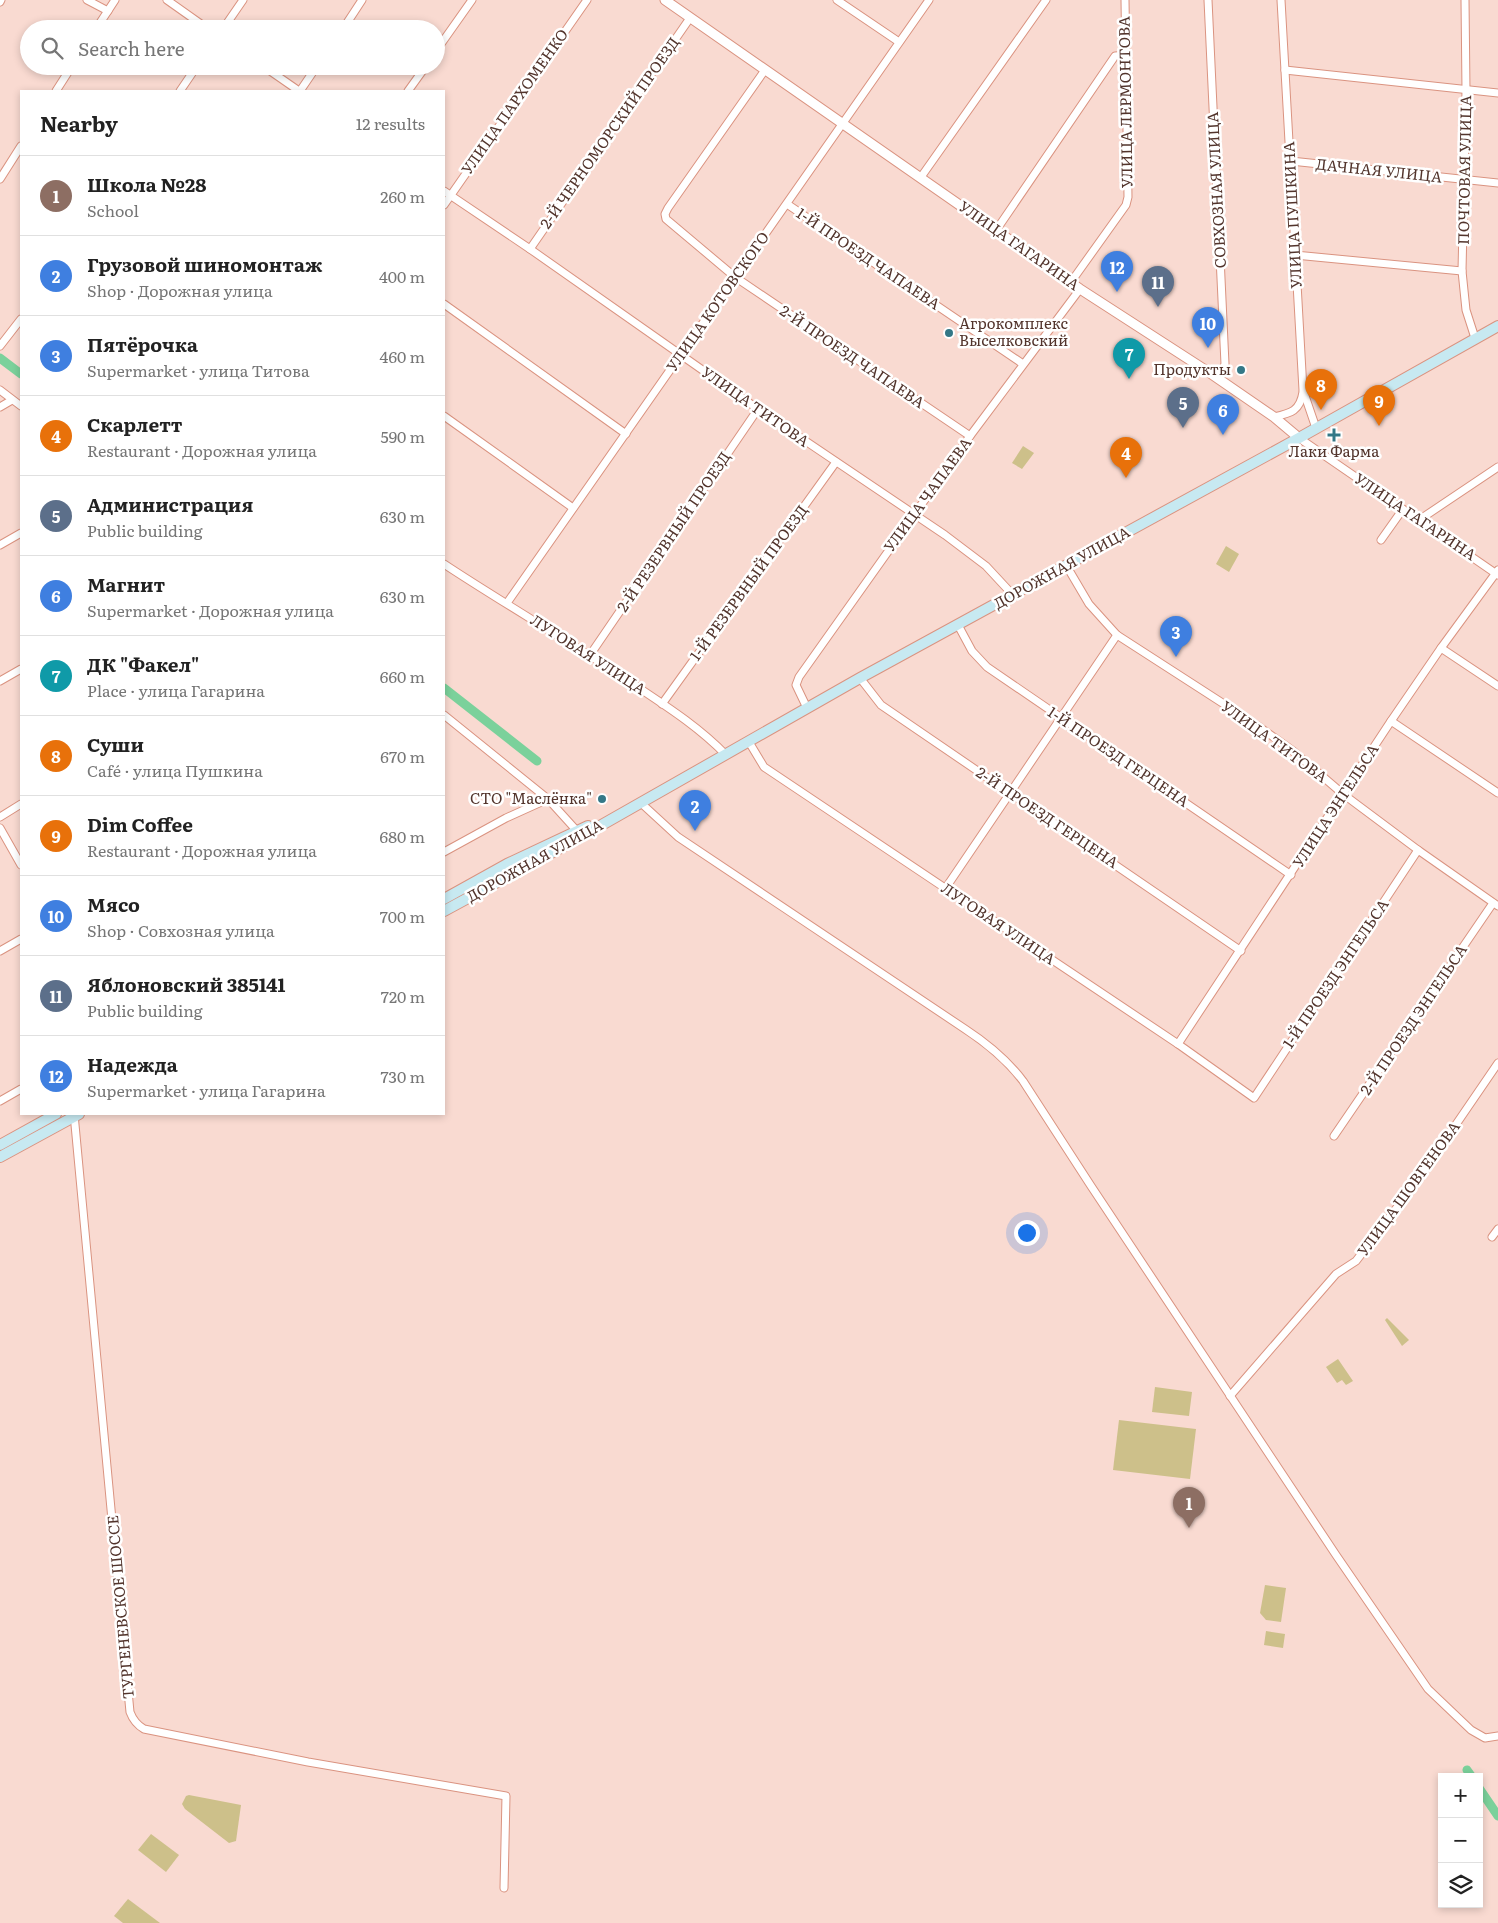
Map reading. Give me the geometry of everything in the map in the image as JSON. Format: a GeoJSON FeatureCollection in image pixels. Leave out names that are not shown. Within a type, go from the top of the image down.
{"type":"FeatureCollection","features":[{"type":"Feature","properties":{"kind":"main road","name":"ДОРОЖНАЯ УЛИЦА"},"geometry":{"type":"LineString","coordinates":[[445,910],[641,803],[860,678],[1299,438],[1498,326]]}},
{"type":"Feature","properties":{"kind":"main road","name":"ДОРОЖНАЯ УЛИЦА"},"geometry":{"type":"LineString","coordinates":[[445,897],[506,864],[577,831],[626,811]]}},
{"type":"Feature","properties":{"kind":"main road"},"geometry":{"type":"LineString","coordinates":[[0,1145],[54,1115]]}},
{"type":"Feature","properties":{"kind":"main road"},"geometry":{"type":"LineString","coordinates":[[0,1157],[74,1115]]}},
{"type":"Feature","properties":{"kind":"street"},"geometry":{"type":"LineString","coordinates":[[87,0],[108,11]]}},
{"type":"Feature","properties":{"kind":"street"},"geometry":{"type":"LineString","coordinates":[[102,20],[115,0]]}},
{"type":"Feature","properties":{"kind":"street"},"geometry":{"type":"LineString","coordinates":[[166,0],[195,20]]}},
{"type":"Feature","properties":{"kind":"street"},"geometry":{"type":"LineString","coordinates":[[229,20],[243,0]]}},
{"type":"Feature","properties":{"kind":"street"},"geometry":{"type":"LineString","coordinates":[[349,20],[362,0]]}},
{"type":"Feature","properties":{"kind":"street"},"geometry":{"type":"LineString","coordinates":[[445,38],[472,0]]}},
{"type":"Feature","properties":{"kind":"street","name":"УЛИЦА ПАРХОМЕНКО"},"geometry":{"type":"LineString","coordinates":[[445,204],[587,0]]}},
{"type":"Feature","properties":{"kind":"street","name":"УЛИЦА ГАГАРИНА"},"geometry":{"type":"LineString","coordinates":[[665,0],[997,229],[1080,289],[1274,417],[1299,438],[1497,572]]}},
{"type":"Feature","properties":{"kind":"street"},"geometry":{"type":"LineString","coordinates":[[837,0],[899,42]]}},
{"type":"Feature","properties":{"kind":"street","name":"УЛИЦА КОТОВСКОГО"},"geometry":{"type":"LineString","coordinates":[[507,603],[929,0]]}},
{"type":"Feature","properties":{"kind":"street"},"geometry":{"type":"LineString","coordinates":[[921,177],[1046,0]]}},
{"type":"Feature","properties":{"kind":"street","name":"УЛИЦА ЛЕРМОНТОВА"},"geometry":{"type":"LineString","coordinates":[[1071,282],[1126,205],[1128,197],[1125,0]]}},
{"type":"Feature","properties":{"kind":"street","name":"СОВХОЗНАЯ УЛИЦА"},"geometry":{"type":"LineString","coordinates":[[1208,0],[1225,364],[1218,379]]}},
{"type":"Feature","properties":{"kind":"street","name":"УЛИЦА ПУШКИНА"},"geometry":{"type":"LineString","coordinates":[[1281,0],[1303,390],[1316,428]]}},
{"type":"Feature","properties":{"kind":"street","name":"ПОЧТОВАЯ УЛИЦА"},"geometry":{"type":"LineString","coordinates":[[1465,0],[1466,90],[1462,270],[1466,310],[1475,338]]}},
{"type":"Feature","properties":{"kind":"street","name":"2-Й ЧЕРНОМОРСКИЙ ПРОЕЗД"},"geometry":{"type":"LineString","coordinates":[[530,249],[690,18]]}},
{"type":"Feature","properties":{"kind":"street"},"geometry":{"type":"LineString","coordinates":[[997,229],[1115,56],[1127,54]]}},
{"type":"Feature","properties":{"kind":"street","name":"2-Й ПРОЕЗД ЧАПАЕВА"},"geometry":{"type":"LineString","coordinates":[[765,70],[665,214],[666,219],[734,277],[970,436]]}},
{"type":"Feature","properties":{"kind":"street"},"geometry":{"type":"LineString","coordinates":[[1286,70],[1498,93]]}},
{"type":"Feature","properties":{"kind":"street"},"geometry":{"type":"LineString","coordinates":[[57,90],[66,75]]}},
{"type":"Feature","properties":{"kind":"street"},"geometry":{"type":"LineString","coordinates":[[181,90],[191,75]]}},
{"type":"Feature","properties":{"kind":"street"},"geometry":{"type":"LineString","coordinates":[[276,75],[298,90]]}},
{"type":"Feature","properties":{"kind":"street"},"geometry":{"type":"LineString","coordinates":[[300,90],[311,75]]}},
{"type":"Feature","properties":{"kind":"street"},"geometry":{"type":"LineString","coordinates":[[409,90],[420,75]]}},
{"type":"Feature","properties":{"kind":"street"},"geometry":{"type":"LineString","coordinates":[[0,179],[20,148]]}},
{"type":"Feature","properties":{"kind":"street","name":"ДАЧНАЯ УЛИЦА"},"geometry":{"type":"LineString","coordinates":[[1291,161],[1498,183]]}},
{"type":"Feature","properties":{"kind":"street","name":"УЛИЦА ТИТОВА"},"geometry":{"type":"LineString","coordinates":[[445,192],[758,409],[914,514],[986,566],[1012,594]]}},
{"type":"Feature","properties":{"kind":"street","name":"1-Й ПРОЕЗД ЧАПАЕВА"},"geometry":{"type":"LineString","coordinates":[[788,204],[1023,364]]}},
{"type":"Feature","properties":{"kind":"street"},"geometry":{"type":"LineString","coordinates":[[1295,254],[1462,270]]}},
{"type":"Feature","properties":{"kind":"street","name":"УЛИЦА ЧАПАЕВА"},"geometry":{"type":"LineString","coordinates":[[807,708],[796,685],[798,677],[970,436],[1080,289]]}},
{"type":"Feature","properties":{"kind":"street"},"geometry":{"type":"LineString","coordinates":[[445,305],[626,434]]}},
{"type":"Feature","properties":{"kind":"street"},"geometry":{"type":"LineString","coordinates":[[0,346],[20,320]]}},
{"type":"Feature","properties":{"kind":"street"},"geometry":{"type":"LineString","coordinates":[[0,390],[20,405]]}},
{"type":"Feature","properties":{"kind":"street"},"geometry":{"type":"LineString","coordinates":[[1274,417],[1290,413],[1301,404],[1303,390]]}},
{"type":"Feature","properties":{"kind":"street"},"geometry":{"type":"LineString","coordinates":[[0,407],[12,400]]}},
{"type":"Feature","properties":{"kind":"street","name":"2-Й РЕЗЕРВНЫЙ ПРОЕЗД"},"geometry":{"type":"LineString","coordinates":[[590,655],[758,409]]}},
{"type":"Feature","properties":{"kind":"street"},"geometry":{"type":"LineString","coordinates":[[445,417],[573,508]]}},
{"type":"Feature","properties":{"kind":"street","name":"1-Й РЕЗЕРВНЫЙ ПРОЕЗД"},"geometry":{"type":"LineString","coordinates":[[662,704],[836,462]]}},
{"type":"Feature","properties":{"kind":"street"},"geometry":{"type":"LineString","coordinates":[[1419,520],[1498,467]]}},
{"type":"Feature","properties":{"kind":"street"},"geometry":{"type":"LineString","coordinates":[[1381,540],[1403,509]]}},
{"type":"Feature","properties":{"kind":"street"},"geometry":{"type":"LineString","coordinates":[[0,545],[20,534]]}},
{"type":"Feature","properties":{"kind":"street","name":"ЛУГОВАЯ УЛИЦА"},"geometry":{"type":"LineString","coordinates":[[445,565],[590,655],[706,735],[726,755]]}},
{"type":"Feature","properties":{"kind":"street","name":"УЛИЦА ТИТОВА"},"geometry":{"type":"LineString","coordinates":[[1066,565],[1089,604],[1117,635],[1258,726],[1298,756],[1343,794],[1418,850],[1496,904]]}},
{"type":"Feature","properties":{"kind":"street","name":"УЛИЦА ЭНГЕЛЬСА"},"geometry":{"type":"LineString","coordinates":[[1178,1044],[1441,648],[1497,572]]}},
{"type":"Feature","properties":{"kind":"street","name":"1-Й ПРОЕЗД ГЕРЦЕНА"},"geometry":{"type":"LineString","coordinates":[[958,625],[972,651],[987,667],[1291,875]]}},
{"type":"Feature","properties":{"kind":"street"},"geometry":{"type":"LineString","coordinates":[[945,889],[1117,635]]}},
{"type":"Feature","properties":{"kind":"street"},"geometry":{"type":"LineString","coordinates":[[1441,648],[1498,686]]}},
{"type":"Feature","properties":{"kind":"street"},"geometry":{"type":"LineString","coordinates":[[0,681],[20,670]]}},
{"type":"Feature","properties":{"kind":"street","name":"2-Й ПРОЕЗД ГЕРЦЕНА"},"geometry":{"type":"LineString","coordinates":[[860,678],[881,705],[1241,951]]}},
{"type":"Feature","properties":{"kind":"street"},"geometry":{"type":"LineString","coordinates":[[445,716],[548,798],[577,831]]}},
{"type":"Feature","properties":{"kind":"street"},"geometry":{"type":"LineString","coordinates":[[1392,721],[1498,793]]}},
{"type":"Feature","properties":{"kind":"street","name":"ЛУГОВАЯ УЛИЦА"},"geometry":{"type":"LineString","coordinates":[[749,742],[764,767],[1178,1044],[1254,1098]]}},
{"type":"Feature","properties":{"kind":"street"},"geometry":{"type":"LineString","coordinates":[[445,851],[506,818],[548,798]]}},
{"type":"Feature","properties":{"kind":"street"},"geometry":{"type":"LineString","coordinates":[[641,803],[678,837],[966,1029],[1000,1054],[1011,1065],[1336,1555],[1428,1690],[1461,1721],[1485,1738],[1498,1736]]}},
{"type":"Feature","properties":{"kind":"street"},"geometry":{"type":"LineString","coordinates":[[0,817],[20,805]]}},
{"type":"Feature","properties":{"kind":"street"},"geometry":{"type":"LineString","coordinates":[[0,828],[20,863]]}},
{"type":"Feature","properties":{"kind":"street","name":"1-Й ПРОЕЗД ЭНГЕЛЬСА"},"geometry":{"type":"LineString","coordinates":[[1254,1098],[1418,850]]}},
{"type":"Feature","properties":{"kind":"street","name":"2-Й ПРОЕЗД ЭНГЕЛЬСА"},"geometry":{"type":"LineString","coordinates":[[1334,1136],[1496,904]]}},
{"type":"Feature","properties":{"kind":"street"},"geometry":{"type":"LineString","coordinates":[[0,951],[20,940]]}},
{"type":"Feature","properties":{"kind":"street","name":"УЛИЦА ШОВГЕНОВА"},"geometry":{"type":"LineString","coordinates":[[1230,1396],[1336,1274],[1356,1261],[1418,1180],[1498,1063]]}},
{"type":"Feature","properties":{"kind":"street"},"geometry":{"type":"LineString","coordinates":[[0,1101],[20,1090]]}},
{"type":"Feature","properties":{"kind":"street","name":"ТУРГЕНЕВСКОЕ ШОССЕ"},"geometry":{"type":"LineString","coordinates":[[76,1115],[130,1712],[133,1719],[144,1729],[317,1763],[506,1796],[504,1888]]}},
{"type":"Feature","properties":{"kind":"street"},"geometry":{"type":"LineString","coordinates":[[1492,1238],[1498,1229]]}},
{"type":"Feature","properties":{"kind":"shaded area"},"geometry":{"type":"Polygon","coordinates":[[[1023,446],[1034,453],[1022,469],[1012,463],[1023,446]]]}},
{"type":"Feature","properties":{"kind":"shaded area"},"geometry":{"type":"Polygon","coordinates":[[[1226,546],[1239,554],[1229,572],[1216,564],[1226,546]]]}},
{"type":"Feature","properties":{"kind":"shaded area"},"geometry":{"type":"Polygon","coordinates":[[[1387,1318],[1409,1340],[1402,1346],[1385,1320],[1387,1318]]]}},
{"type":"Feature","properties":{"kind":"shaded area"},"geometry":{"type":"Polygon","coordinates":[[[1338,1359],[1353,1381],[1346,1385],[1342,1380],[1337,1383],[1326,1367],[1338,1359]]]}},
{"type":"Feature","properties":{"kind":"shaded area"},"geometry":{"type":"Polygon","coordinates":[[[1155,1387],[1192,1392],[1189,1416],[1152,1412],[1155,1387]]]}},
{"type":"Feature","properties":{"kind":"shaded area"},"geometry":{"type":"Polygon","coordinates":[[[1119,1420],[1196,1429],[1190,1479],[1113,1470],[1119,1420]]]}},
{"type":"Feature","properties":{"kind":"shaded area"},"geometry":{"type":"Polygon","coordinates":[[[1265,1585],[1286,1588],[1281,1622],[1266,1620],[1260,1613],[1265,1585]]]}},
{"type":"Feature","properties":{"kind":"shaded area"},"geometry":{"type":"Polygon","coordinates":[[[1266,1631],[1285,1634],[1283,1648],[1264,1645],[1266,1631]]]}},
{"type":"Feature","properties":{"kind":"shaded area"},"geometry":{"type":"Polygon","coordinates":[[[186,1796],[241,1805],[236,1841],[229,1843],[185,1809],[182,1804],[186,1796]]]}},
{"type":"Feature","properties":{"kind":"shaded area"},"geometry":{"type":"Polygon","coordinates":[[[151,1834],[179,1855],[166,1872],[138,1850],[151,1834]]]}},
{"type":"Feature","properties":{"kind":"shaded area"},"geometry":{"type":"Polygon","coordinates":[[[128,1899],[160,1923],[123,1923],[114,1916],[128,1899]]]}},
{"type":"Feature","properties":{"kind":"waterway"},"geometry":{"type":"LineString","coordinates":[[0,358],[20,373]]}},
{"type":"Feature","properties":{"kind":"waterway"},"geometry":{"type":"LineString","coordinates":[[445,689],[537,761]]}},
{"type":"Feature","properties":{"kind":"waterway"},"geometry":{"type":"LineString","coordinates":[[1483,1794],[1498,1816]]}},
{"type":"Feature","properties":{"kind":"place","name":"Надежда"},"geometry":{"type":"Point","coordinates":[1117,292]}},
{"type":"Feature","properties":{"kind":"place","name":"Яблоновский 385141"},"geometry":{"type":"Point","coordinates":[1158,307]}},
{"type":"Feature","properties":{"kind":"place","name":"Агрокомплекс Выселковский"},"geometry":{"type":"Point","coordinates":[949,333]}},
{"type":"Feature","properties":{"kind":"place","name":"Мясо"},"geometry":{"type":"Point","coordinates":[1208,348]}},
{"type":"Feature","properties":{"kind":"place","name":"Продукты"},"geometry":{"type":"Point","coordinates":[1241,370]}},
{"type":"Feature","properties":{"kind":"place","name":"ДК \"Факел\""},"geometry":{"type":"Point","coordinates":[1129,379]}},
{"type":"Feature","properties":{"kind":"place","name":"Суши"},"geometry":{"type":"Point","coordinates":[1321,410]}},
{"type":"Feature","properties":{"kind":"place","name":"Dim Coffee"},"geometry":{"type":"Point","coordinates":[1379,426]}},
{"type":"Feature","properties":{"kind":"place","name":"Администрация"},"geometry":{"type":"Point","coordinates":[1183,428]}},
{"type":"Feature","properties":{"kind":"place","name":"Магнит"},"geometry":{"type":"Point","coordinates":[1223,435]}},
{"type":"Feature","properties":{"kind":"place","name":"Лаки Фарма"},"geometry":{"type":"Point","coordinates":[1334,435]}},
{"type":"Feature","properties":{"kind":"place","name":"Скарлетт"},"geometry":{"type":"Point","coordinates":[1126,478]}},
{"type":"Feature","properties":{"kind":"place","name":"Пятёрочка"},"geometry":{"type":"Point","coordinates":[1176,657]}},
{"type":"Feature","properties":{"kind":"place","name":"СТО \"Маслёнка\""},"geometry":{"type":"Point","coordinates":[602,799]}},
{"type":"Feature","properties":{"kind":"place","name":"Грузовой шиномонтаж"},"geometry":{"type":"Point","coordinates":[695,831]}},
{"type":"Feature","properties":{"kind":"place","name":"Школа №28"},"geometry":{"type":"Point","coordinates":[1189,1528]}}]}
